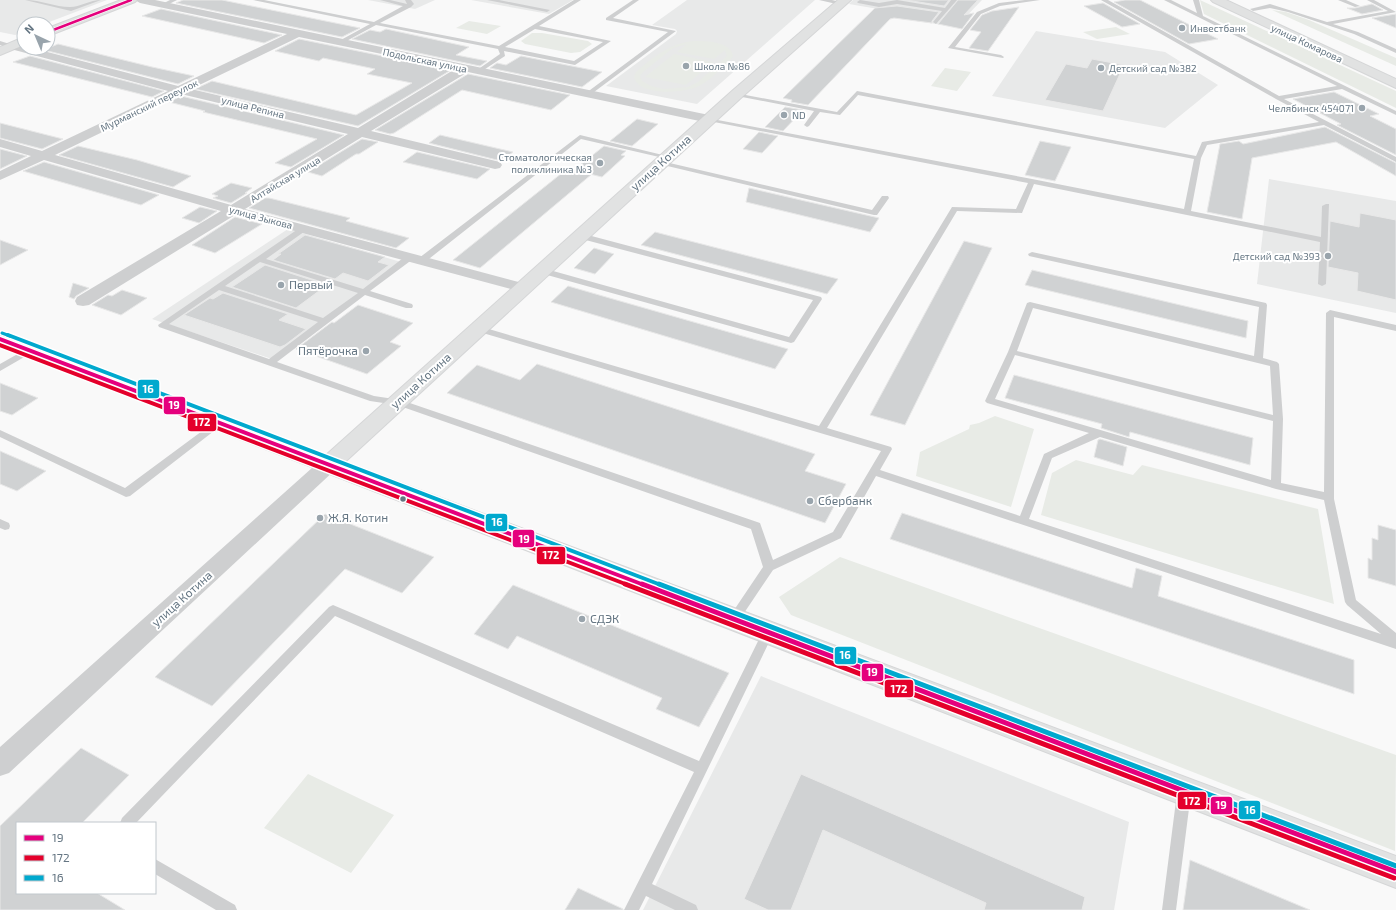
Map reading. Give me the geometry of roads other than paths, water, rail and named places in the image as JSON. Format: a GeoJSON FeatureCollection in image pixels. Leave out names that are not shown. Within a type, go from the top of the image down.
{"type":"FeatureCollection","features":[{"type":"Feature","properties":{"kind":"main road"},"geometry":{"type":"LineString","coordinates":[[56,29],[131,0]]}},
{"type":"Feature","properties":{"kind":"main road","name":"улица Комарова"},"geometry":{"type":"LineString","coordinates":[[1217,0],[1396,84]]}},
{"type":"Feature","properties":{"kind":"main road","name":"улица Комарова"},"geometry":{"type":"LineString","coordinates":[[1234,0],[1396,74]]}},
{"type":"Feature","properties":{"kind":"main road","name":"улица Котина"},"geometry":{"type":"LineString","coordinates":[[329,464],[737,94],[849,2]]}},
{"type":"Feature","properties":{"kind":"main road"},"geometry":{"type":"LineString","coordinates":[[4,47],[16,43]]}},
{"type":"Feature","properties":{"kind":"main road"},"geometry":{"type":"LineString","coordinates":[[0,339],[1396,872]]}},
{"type":"Feature","properties":{"kind":"street","name":"Подольская улица"},"geometry":{"type":"LineString","coordinates":[[140,0],[709,119]]}},
{"type":"Feature","properties":{"kind":"street","name":"Мурманский переулок"},"geometry":{"type":"LineString","coordinates":[[0,176],[298,33]]}},
{"type":"Feature","properties":{"kind":"street","name":"улица Репина"},"geometry":{"type":"LineString","coordinates":[[4,47],[360,134],[495,165]]}},
{"type":"Feature","properties":{"kind":"street","name":"Алтайская улица"},"geometry":{"type":"LineString","coordinates":[[83,302],[360,134],[472,70]]}},
{"type":"Feature","properties":{"kind":"street","name":"улица Зыкова"},"geometry":{"type":"LineString","coordinates":[[0,143],[234,210],[524,288]]}},
{"type":"Feature","properties":{"kind":"street","name":"улица Котина"},"geometry":{"type":"LineString","coordinates":[[4,754],[329,464]]}},
{"type":"Feature","properties":{"kind":"lane"},"geometry":{"type":"LineString","coordinates":[[28,0],[71,9],[98,0]]}},
{"type":"Feature","properties":{"kind":"lane"},"geometry":{"type":"LineString","coordinates":[[163,4],[174,0]]}},
{"type":"Feature","properties":{"kind":"lane"},"geometry":{"type":"LineString","coordinates":[[256,0],[575,63],[608,40],[534,27]]}},
{"type":"Feature","properties":{"kind":"lane"},"geometry":{"type":"LineString","coordinates":[[383,0],[411,3]]}},
{"type":"Feature","properties":{"kind":"lane"},"geometry":{"type":"LineString","coordinates":[[490,0],[547,10]]}},
{"type":"Feature","properties":{"kind":"lane"},"geometry":{"type":"LineString","coordinates":[[500,48],[578,0]]}},
{"type":"Feature","properties":{"kind":"lane"},"geometry":{"type":"LineString","coordinates":[[588,94],[673,31],[608,19],[636,0]]}},
{"type":"Feature","properties":{"kind":"lane"},"geometry":{"type":"LineString","coordinates":[[822,0],[879,5],[897,2],[946,10]]}},
{"type":"Feature","properties":{"kind":"lane"},"geometry":{"type":"LineString","coordinates":[[936,22],[954,0]]}},
{"type":"Feature","properties":{"kind":"lane"},"geometry":{"type":"LineString","coordinates":[[1001,57],[951,48],[979,13],[999,5],[1036,0]]}},
{"type":"Feature","properties":{"kind":"lane"},"geometry":{"type":"LineString","coordinates":[[1104,0],[1278,98],[1396,160]]}},
{"type":"Feature","properties":{"kind":"lane"},"geometry":{"type":"LineString","coordinates":[[1167,0],[1396,113]]}},
{"type":"Feature","properties":{"kind":"lane"},"geometry":{"type":"LineString","coordinates":[[1196,0],[1201,17]]}},
{"type":"Feature","properties":{"kind":"lane"},"geometry":{"type":"LineString","coordinates":[[1341,0],[1357,6]]}},
{"type":"Feature","properties":{"kind":"lane"},"geometry":{"type":"LineString","coordinates":[[1370,0],[1394,12]]}},
{"type":"Feature","properties":{"kind":"lane"},"geometry":{"type":"LineString","coordinates":[[341,42],[376,24],[411,3]]}},
{"type":"Feature","properties":{"kind":"lane"},"geometry":{"type":"LineString","coordinates":[[1253,9],[1270,6],[1290,11],[1356,33],[1396,51]]}},
{"type":"Feature","properties":{"kind":"lane"},"geometry":{"type":"LineString","coordinates":[[1326,23],[1394,12]]}},
{"type":"Feature","properties":{"kind":"lane"},"geometry":{"type":"LineString","coordinates":[[472,70],[504,55],[500,48]]}},
{"type":"Feature","properties":{"kind":"lane"},"geometry":{"type":"LineString","coordinates":[[1278,98],[1343,86]]}},
{"type":"Feature","properties":{"kind":"lane"},"geometry":{"type":"LineString","coordinates":[[737,94],[838,114],[857,93],[1198,158]]}},
{"type":"Feature","properties":{"kind":"lane"},"geometry":{"type":"LineString","coordinates":[[806,124],[818,110]]}},
{"type":"Feature","properties":{"kind":"lane"},"geometry":{"type":"LineString","coordinates":[[709,119],[1187,211],[1324,240]]}},
{"type":"Feature","properties":{"kind":"lane"},"geometry":{"type":"LineString","coordinates":[[1187,211],[1198,158],[1204,143],[1324,123]]}},
{"type":"Feature","properties":{"kind":"lane"},"geometry":{"type":"LineString","coordinates":[[270,363],[322,321],[416,259],[580,137],[874,213],[885,198]]}},
{"type":"Feature","properties":{"kind":"lane"},"geometry":{"type":"LineString","coordinates":[[821,430],[955,209],[1020,211],[1032,181]]}},
{"type":"Feature","properties":{"kind":"lane"},"geometry":{"type":"LineString","coordinates":[[1322,284],[1326,206]]}},
{"type":"Feature","properties":{"kind":"lane"},"geometry":{"type":"LineString","coordinates":[[304,229],[162,325],[373,399],[398,402],[756,526],[769,567]]}},
{"type":"Feature","properties":{"kind":"lane"},"geometry":{"type":"LineString","coordinates":[[543,271],[791,340],[818,299],[581,236]]}},
{"type":"Feature","properties":{"kind":"lane"},"geometry":{"type":"LineString","coordinates":[[1032,254],[1263,305],[1258,360]]}},
{"type":"Feature","properties":{"kind":"lane"},"geometry":{"type":"LineString","coordinates":[[259,259],[409,306]]}},
{"type":"Feature","properties":{"kind":"lane"},"geometry":{"type":"LineString","coordinates":[[218,287],[322,321]]}},
{"type":"Feature","properties":{"kind":"lane"},"geometry":{"type":"LineString","coordinates":[[1276,485],[1278,419],[1274,364],[1030,305],[1012,352],[990,401],[1276,485],[1328,497]]}},
{"type":"Feature","properties":{"kind":"lane"},"geometry":{"type":"LineString","coordinates":[[1396,328],[1330,313],[1328,497],[1351,602],[1396,640]]}},
{"type":"Feature","properties":{"kind":"lane"},"geometry":{"type":"LineString","coordinates":[[479,329],[887,449],[837,535],[769,567],[734,619]]}},
{"type":"Feature","properties":{"kind":"lane"},"geometry":{"type":"LineString","coordinates":[[0,368],[30,350]]}},
{"type":"Feature","properties":{"kind":"lane"},"geometry":{"type":"LineString","coordinates":[[1012,352],[1278,419]]}},
{"type":"Feature","properties":{"kind":"lane"},"geometry":{"type":"LineString","coordinates":[[0,433],[126,493],[220,422]]}},
{"type":"Feature","properties":{"kind":"lane"},"geometry":{"type":"LineString","coordinates":[[1023,521],[1048,456],[1099,433]]}},
{"type":"Feature","properties":{"kind":"lane"},"geometry":{"type":"LineString","coordinates":[[874,472],[1396,644]]}},
{"type":"Feature","properties":{"kind":"lane"},"geometry":{"type":"LineString","coordinates":[[128,822],[333,610],[702,769]]}},
{"type":"Feature","properties":{"kind":"lane"},"geometry":{"type":"LineString","coordinates":[[631,910],[702,769],[768,632]]}},
{"type":"Feature","properties":{"kind":"lane"},"geometry":{"type":"LineString","coordinates":[[1169,910],[1185,791]]}},
{"type":"Feature","properties":{"kind":"lane"},"geometry":{"type":"LineString","coordinates":[[156,867],[230,910]]}},
{"type":"Feature","properties":{"kind":"lane"},"geometry":{"type":"LineString","coordinates":[[642,887],[691,910]]}},
{"type":"Feature","properties":{"kind":"place","name":"Инвестбанк"},"geometry":{"type":"Point","coordinates":[1182,28]}},
{"type":"Feature","properties":{"kind":"place","name":"Школа №86"},"geometry":{"type":"Point","coordinates":[686,66]}},
{"type":"Feature","properties":{"kind":"place","name":"Детский сад №382"},"geometry":{"type":"Point","coordinates":[1101,68]}},
{"type":"Feature","properties":{"kind":"place","name":"Челябинск 454071"},"geometry":{"type":"Point","coordinates":[1362,108]}},
{"type":"Feature","properties":{"kind":"place","name":"ND"},"geometry":{"type":"Point","coordinates":[784,115]}},
{"type":"Feature","properties":{"kind":"place","name":"Стоматологическая поликлиника №3"},"geometry":{"type":"Point","coordinates":[600,163]}},
{"type":"Feature","properties":{"kind":"place","name":"Детский сад №393"},"geometry":{"type":"Point","coordinates":[1328,256]}},
{"type":"Feature","properties":{"kind":"place","name":"Первый"},"geometry":{"type":"Point","coordinates":[281,285]}},
{"type":"Feature","properties":{"kind":"place","name":"Пятёрочка"},"geometry":{"type":"Point","coordinates":[366,351]}},
{"type":"Feature","properties":{"kind":"place","name":"Сбербанк"},"geometry":{"type":"Point","coordinates":[810,501]}},
{"type":"Feature","properties":{"kind":"place","name":"Ж.Я. Котин"},"geometry":{"type":"Point","coordinates":[320,518]}},
{"type":"Feature","properties":{"kind":"place","name":"СДЭК"},"geometry":{"type":"Point","coordinates":[582,619]}}]}
